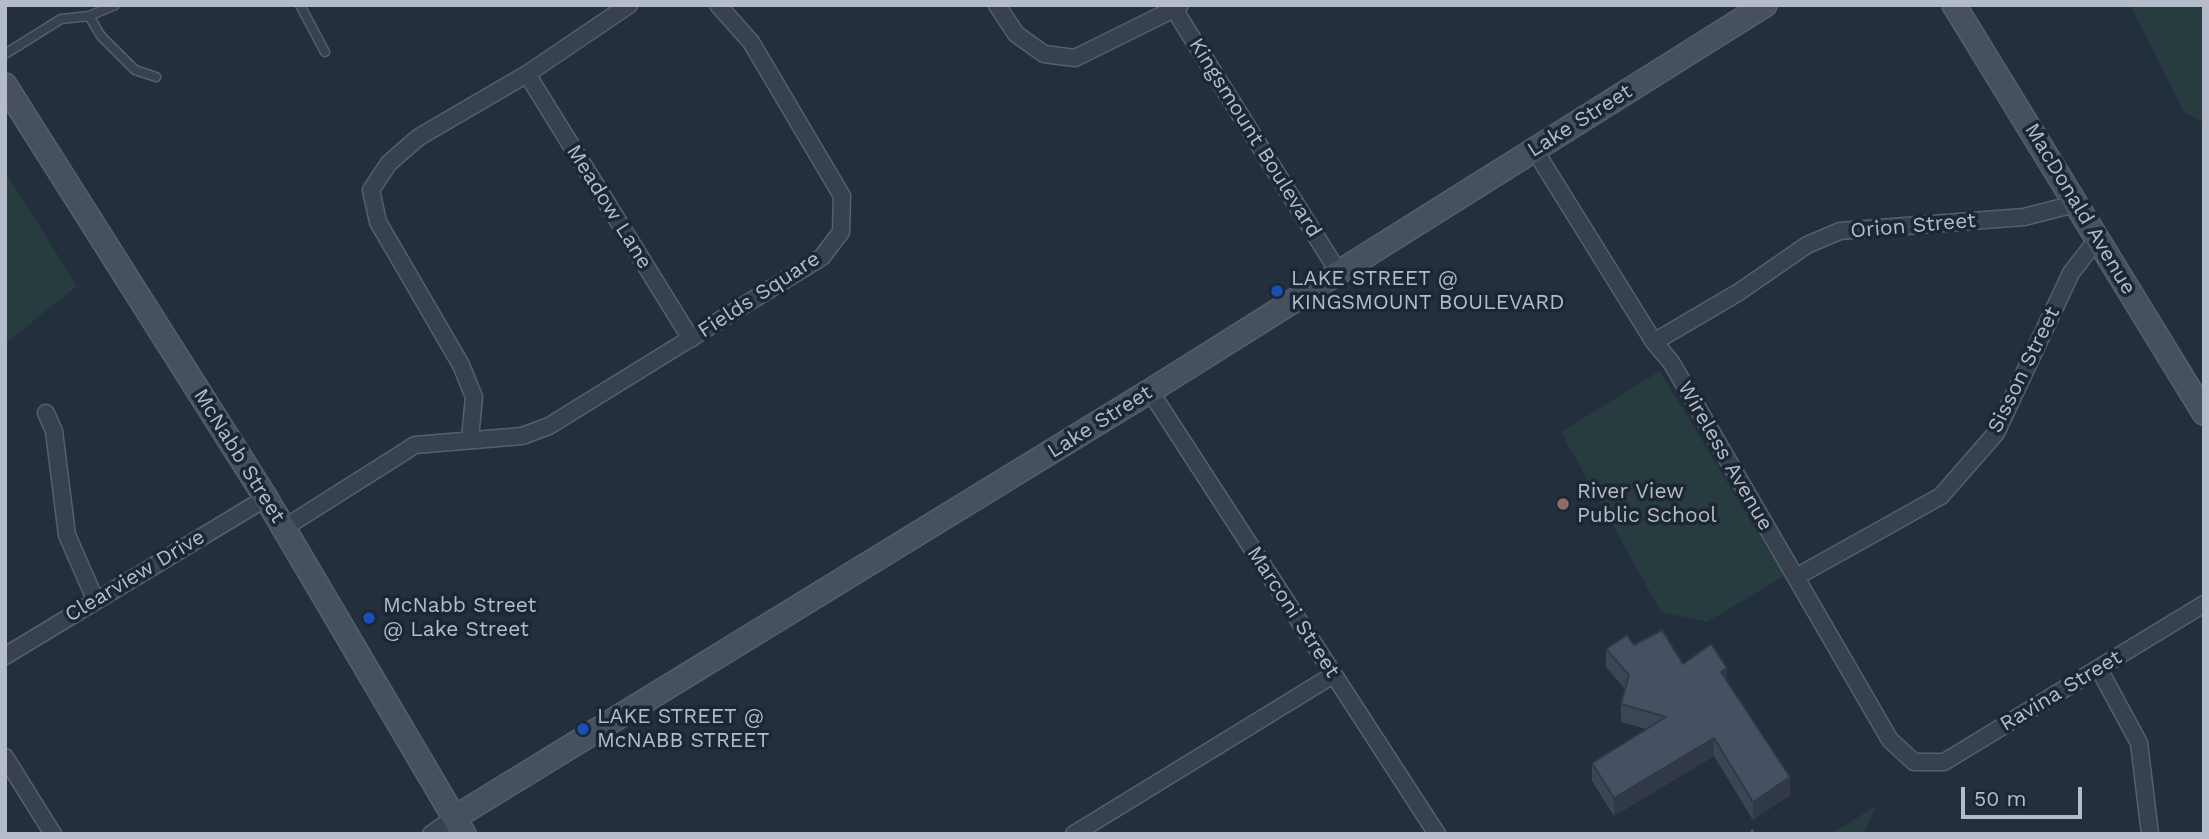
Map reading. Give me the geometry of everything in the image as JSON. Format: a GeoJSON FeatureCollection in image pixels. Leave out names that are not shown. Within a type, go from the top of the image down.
{"type":"FeatureCollection","features":[{"type":"Feature","properties":{"kind":"street"},"geometry":{"type":"LineString","coordinates":[[470,438],[474,397],[461,366],[378,222],[371,190],[389,163],[419,137],[527,74],[629,5]]}},
{"type":"Feature","properties":{"kind":"street","name":"Fields Square"},"geometry":{"type":"LineString","coordinates":[[284,528],[415,445],[470,438],[522,436],[549,426],[822,257],[841,232],[842,196],[751,43],[718,5]]}},
{"type":"Feature","properties":{"kind":"street"},"geometry":{"type":"LineString","coordinates":[[997,5],[1016,34],[1044,54],[1075,58],[1177,7]]}},
{"type":"Feature","properties":{"kind":"street","name":"Lake Street"},"geometry":{"type":"LineString","coordinates":[[431,834],[459,826],[1765,5]]}},
{"type":"Feature","properties":{"kind":"street","name":"MacDonald Avenue"},"geometry":{"type":"LineString","coordinates":[[1954,5],[2204,413]]}},
{"type":"Feature","properties":{"kind":"street","name":"Kingsmount Boulevard"},"geometry":{"type":"LineString","coordinates":[[1177,7],[1339,274]]}},
{"type":"Feature","properties":{"kind":"street","name":"Meadow Lane"},"geometry":{"type":"LineString","coordinates":[[527,74],[691,339]]}},
{"type":"Feature","properties":{"kind":"street","name":"McNabb Street"},"geometry":{"type":"LineString","coordinates":[[5,85],[266,498],[459,826]]}},
{"type":"Feature","properties":{"kind":"street","name":"Wireless Avenue"},"geometry":{"type":"LineString","coordinates":[[1534,149],[1654,342],[1671,362],[1890,740],[1914,762]]}},
{"type":"Feature","properties":{"kind":"street","name":"Orion Street"},"geometry":{"type":"LineString","coordinates":[[1654,342],[1739,292],[1807,245],[1840,231],[2024,217],[2075,204]]}},
{"type":"Feature","properties":{"kind":"street","name":"Sisson Street"},"geometry":{"type":"LineString","coordinates":[[1796,577],[1941,496],[1996,433],[2071,273],[2098,238]]}},
{"type":"Feature","properties":{"kind":"street","name":"Marconi Street"},"geometry":{"type":"LineString","coordinates":[[1150,391],[1437,834]]}},
{"type":"Feature","properties":{"kind":"street"},"geometry":{"type":"LineString","coordinates":[[46,413],[54,431],[67,535],[95,600]]}},
{"type":"Feature","properties":{"kind":"street","name":"Clearview Drive"},"geometry":{"type":"LineString","coordinates":[[5,656],[266,498]]}},
{"type":"Feature","properties":{"kind":"street","name":"Ravina Street"},"geometry":{"type":"LineString","coordinates":[[1914,762],[1944,762],[2204,604]]}},
{"type":"Feature","properties":{"kind":"street"},"geometry":{"type":"LineString","coordinates":[[2099,669],[2139,743],[2150,834]]}},
{"type":"Feature","properties":{"kind":"street"},"geometry":{"type":"LineString","coordinates":[[1074,834],[1334,675]]}},
{"type":"Feature","properties":{"kind":"street"},"geometry":{"type":"LineString","coordinates":[[5,757],[53,834]]}},
{"type":"Feature","properties":{"kind":"lane"},"geometry":{"type":"LineString","coordinates":[[5,54],[61,19],[89,16],[115,5]]}},
{"type":"Feature","properties":{"kind":"lane"},"geometry":{"type":"LineString","coordinates":[[300,5],[325,52]]}},
{"type":"Feature","properties":{"kind":"lane"},"geometry":{"type":"LineString","coordinates":[[89,16],[101,36],[135,70],[156,77]]}},
{"type":"Feature","properties":{"kind":"green space"},"geometry":{"type":"Polygon","coordinates":[[[2130,5],[2204,5],[2204,123],[2184,112],[2130,5]]]}},
{"type":"Feature","properties":{"kind":"green space"},"geometry":{"type":"Polygon","coordinates":[[[5,171],[77,286],[5,344],[5,171]]]}},
{"type":"Feature","properties":{"kind":"green space"},"geometry":{"type":"Polygon","coordinates":[[[1660,371],[1784,576],[1707,622],[1661,612],[1561,432],[1660,371]]]}},
{"type":"Feature","properties":{"kind":"green space"},"geometry":{"type":"Polygon","coordinates":[[[1876,806],[1863,834],[1831,834],[1876,806]]]}},
{"type":"Feature","properties":{"kind":"building"},"geometry":{"type":"Polygon","coordinates":[[[1662,630],[1683,664],[1711,644],[1727,668],[1721,672],[1790,777],[1753,802],[1714,738],[1614,798],[1592,763],[1666,717],[1621,704],[1629,675],[1606,649],[1627,635],[1634,645],[1662,630]]]}},
{"type":"Feature","properties":{"kind":"place","name":"LAKE STREET @ KINGSMOUNT BOULEVARD"},"geometry":{"type":"Point","coordinates":[1277,291]}},
{"type":"Feature","properties":{"kind":"place","name":"River View Public School"},"geometry":{"type":"Point","coordinates":[1563,504]}},
{"type":"Feature","properties":{"kind":"place","name":"McNabb Street @ Lake Street"},"geometry":{"type":"Point","coordinates":[369,618]}},
{"type":"Feature","properties":{"kind":"place","name":"LAKE STREET @ McNABB STREET"},"geometry":{"type":"Point","coordinates":[583,729]}}]}
